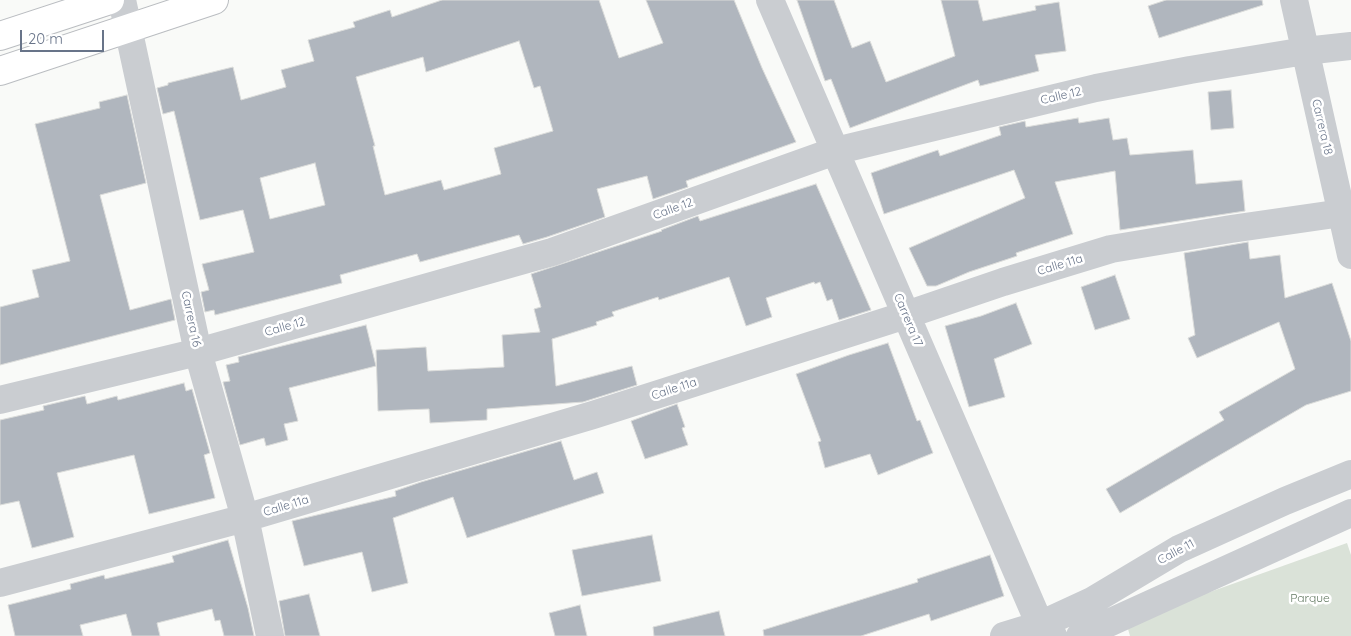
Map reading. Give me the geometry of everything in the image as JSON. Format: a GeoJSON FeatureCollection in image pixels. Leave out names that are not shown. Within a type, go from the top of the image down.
{"type":"FeatureCollection","features":[{"type":"Feature","properties":{"kind":"highway"},"geometry":{"type":"LineString","coordinates":[[0,36],[110,0]]}},
{"type":"Feature","properties":{"kind":"highway"},"geometry":{"type":"LineString","coordinates":[[0,71],[214,0]]}},
{"type":"Feature","properties":{"kind":"street","name":"Carrera 16"},"geometry":{"type":"LineString","coordinates":[[122,0],[198,352],[245,518],[270,636]]}},
{"type":"Feature","properties":{"kind":"street","name":"Carrera 17"},"geometry":{"type":"LineString","coordinates":[[770,0],[906,315],[1046,630]]}},
{"type":"Feature","properties":{"kind":"street","name":"Carrera 18"},"geometry":{"type":"LineString","coordinates":[[1294,0],[1305,51],[1347,214],[1351,255]]}},
{"type":"Feature","properties":{"kind":"street","name":"Calle 12"},"geometry":{"type":"LineString","coordinates":[[0,400],[198,352],[552,252],[835,151],[1096,88],[1305,51],[1351,46]]}},
{"type":"Feature","properties":{"kind":"street","name":"Calle 11a"},"geometry":{"type":"LineString","coordinates":[[0,583],[245,518],[593,415],[906,315],[1002,282],[1111,249],[1231,229],[1347,214]]}},
{"type":"Feature","properties":{"kind":"street","name":"Calle 11"},"geometry":{"type":"LineString","coordinates":[[1004,636],[1046,630],[1179,549],[1285,501],[1351,474]]}},
{"type":"Feature","properties":{"kind":"street"},"geometry":{"type":"LineString","coordinates":[[1092,601],[1096,633],[1351,513]]}},
{"type":"Feature","properties":{"kind":"green space","name":"Parque"},"geometry":{"type":"Polygon","coordinates":[[[1347,543],[1351,555],[1351,636],[1130,636],[1126,622],[1347,543]]]}},
{"type":"Feature","properties":{"kind":"building"},"geometry":{"type":"Polygon","coordinates":[[[442,0],[599,0],[619,58],[663,43],[646,0],[734,0],[762,68],[796,142],[686,181],[688,187],[653,199],[647,176],[597,189],[605,217],[523,244],[519,235],[420,262],[417,254],[340,275],[342,283],[215,315],[214,310],[205,312],[201,292],[209,290],[202,264],[254,252],[243,210],[200,220],[174,111],[163,114],[157,88],[168,85],[168,83],[233,67],[241,100],[286,87],[281,70],[314,61],[308,40],[355,27],[353,22],[390,10],[392,17],[442,0]],[[519,41],[426,72],[423,57],[356,77],[375,146],[373,146],[385,195],[441,180],[444,190],[501,174],[494,148],[553,131],[540,86],[534,88],[519,41]],[[315,163],[260,178],[270,219],[325,205],[315,163]]]}},
{"type":"Feature","properties":{"kind":"building"},"geometry":{"type":"Polygon","coordinates":[[[797,0],[834,0],[852,48],[870,41],[886,82],[955,56],[941,0],[978,0],[983,21],[1036,10],[1035,6],[1059,2],[1066,51],[1035,55],[1039,71],[980,86],[978,80],[850,128],[831,79],[825,81],[797,0]]]}},
{"type":"Feature","properties":{"kind":"building"},"geometry":{"type":"Polygon","coordinates":[[[1166,0],[1262,0],[1263,5],[1159,38],[1148,6],[1166,0]]]}},
{"type":"Feature","properties":{"kind":"building"},"geometry":{"type":"Polygon","coordinates":[[[1231,90],[1234,128],[1211,130],[1208,92],[1231,90]]]}},
{"type":"Feature","properties":{"kind":"building"},"geometry":{"type":"Polygon","coordinates":[[[127,95],[146,183],[100,195],[130,310],[171,299],[175,320],[0,365],[0,307],[39,297],[32,270],[70,261],[35,124],[100,108],[99,102],[127,95]]]}},
{"type":"Feature","properties":{"kind":"building"},"geometry":{"type":"Polygon","coordinates":[[[1078,118],[1079,123],[1109,118],[1113,140],[1127,138],[1130,155],[1193,150],[1196,184],[1242,180],[1245,211],[1120,230],[1115,171],[1055,182],[1073,234],[1016,253],[1017,256],[969,272],[936,286],[927,286],[909,248],[1025,198],[1014,170],[884,214],[871,173],[938,150],[940,156],[1001,135],[999,127],[1025,121],[1026,127],[1078,118]]]}},
{"type":"Feature","properties":{"kind":"building"},"geometry":{"type":"Polygon","coordinates":[[[816,184],[871,310],[839,320],[832,299],[827,301],[820,282],[815,284],[814,282],[766,298],[772,317],[746,326],[729,277],[659,300],[658,297],[612,312],[614,316],[596,322],[597,325],[552,339],[556,386],[632,366],[637,385],[583,402],[487,409],[487,420],[430,423],[429,409],[378,411],[376,350],[426,347],[428,371],[504,367],[502,335],[540,332],[534,309],[541,307],[531,274],[662,231],[698,216],[700,221],[816,184]]]}},
{"type":"Feature","properties":{"kind":"building"},"geometry":{"type":"Polygon","coordinates":[[[1248,242],[1250,259],[1280,255],[1285,298],[1332,283],[1351,341],[1351,391],[1306,405],[1120,513],[1106,489],[1224,420],[1219,412],[1295,369],[1279,322],[1197,358],[1188,338],[1195,335],[1184,253],[1248,242]]]}},
{"type":"Feature","properties":{"kind":"building"},"geometry":{"type":"Polygon","coordinates":[[[1115,275],[1130,319],[1095,330],[1081,287],[1115,275]]]}},
{"type":"Feature","properties":{"kind":"building"},"geometry":{"type":"Polygon","coordinates":[[[1016,303],[1032,344],[994,359],[1005,397],[969,407],[945,326],[981,316],[1016,303]]]}},
{"type":"Feature","properties":{"kind":"building"},"geometry":{"type":"Polygon","coordinates":[[[366,325],[376,366],[289,388],[298,421],[284,424],[288,440],[266,446],[264,438],[240,445],[223,382],[230,381],[226,365],[239,362],[238,357],[366,325]]]}},
{"type":"Feature","properties":{"kind":"building"},"geometry":{"type":"Polygon","coordinates":[[[888,343],[917,421],[920,420],[933,453],[878,475],[870,454],[825,468],[818,442],[821,441],[796,374],[888,343]]]}},
{"type":"Feature","properties":{"kind":"building"},"geometry":{"type":"Polygon","coordinates":[[[184,383],[186,391],[192,389],[210,453],[204,455],[215,498],[149,514],[134,455],[57,473],[74,537],[32,548],[19,501],[0,505],[0,420],[44,410],[43,406],[85,396],[87,404],[117,396],[118,400],[184,383]]]}},
{"type":"Feature","properties":{"kind":"building"},"geometry":{"type":"Polygon","coordinates":[[[677,404],[685,427],[682,428],[688,445],[645,459],[631,421],[677,404]]]}},
{"type":"Feature","properties":{"kind":"building"},"geometry":{"type":"Polygon","coordinates":[[[561,441],[574,480],[597,472],[604,493],[467,538],[453,497],[393,518],[408,583],[372,592],[362,552],[304,566],[292,521],[396,496],[395,491],[421,482],[561,441]]]}},
{"type":"Feature","properties":{"kind":"building"},"geometry":{"type":"Polygon","coordinates":[[[652,535],[661,581],[582,596],[572,550],[652,535]]]}},
{"type":"Feature","properties":{"kind":"building"},"geometry":{"type":"Polygon","coordinates":[[[228,540],[248,608],[254,636],[224,636],[220,620],[215,621],[212,609],[157,623],[160,636],[132,636],[126,614],[80,625],[83,636],[15,636],[8,605],[71,589],[70,584],[104,575],[105,579],[174,562],[172,556],[228,540]]]}},
{"type":"Feature","properties":{"kind":"building"},"geometry":{"type":"Polygon","coordinates":[[[990,555],[1004,596],[931,621],[929,614],[861,636],[764,636],[763,630],[918,582],[917,579],[990,555]]]}},
{"type":"Feature","properties":{"kind":"building"},"geometry":{"type":"Polygon","coordinates":[[[309,594],[320,636],[285,636],[279,601],[309,594]]]}},
{"type":"Feature","properties":{"kind":"building"},"geometry":{"type":"Polygon","coordinates":[[[580,605],[587,636],[555,636],[549,613],[580,605]]]}},
{"type":"Feature","properties":{"kind":"building"},"geometry":{"type":"Polygon","coordinates":[[[719,611],[725,636],[654,636],[653,627],[719,611]]]}}]}
